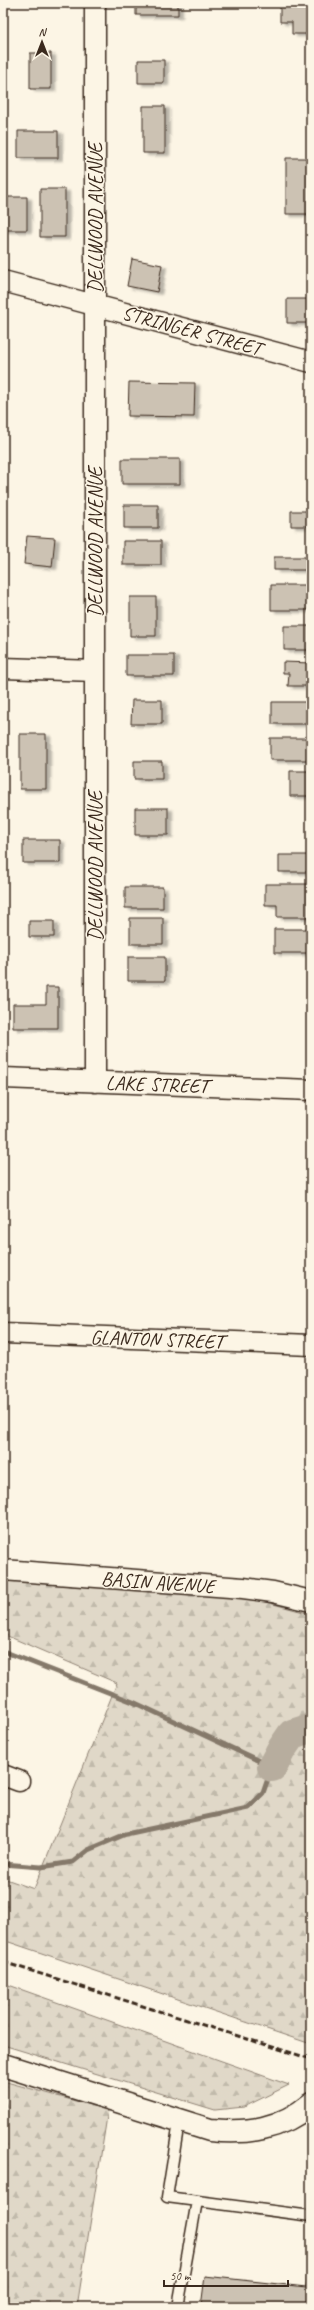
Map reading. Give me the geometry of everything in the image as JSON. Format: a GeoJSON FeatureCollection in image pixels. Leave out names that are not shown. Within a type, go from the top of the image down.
{"type":"FeatureCollection","features":[{"type":"Feature","properties":{"kind":"street","name":"DELLWOOD AVENUE"},"geometry":{"type":"LineString","coordinates":[[94,1082],[95,3]]}},
{"type":"Feature","properties":{"kind":"street","name":"STRINGER STREET"},"geometry":{"type":"LineString","coordinates":[[3,281],[311,362]]}},
{"type":"Feature","properties":{"kind":"street"},"geometry":{"type":"LineString","coordinates":[[3,668],[95,671]]}},
{"type":"Feature","properties":{"kind":"street","name":"LAKE STREET"},"geometry":{"type":"LineString","coordinates":[[3,1078],[311,1090]]}},
{"type":"Feature","properties":{"kind":"street","name":"GLANTON STREET"},"geometry":{"type":"LineString","coordinates":[[3,1333],[311,1345]]}},
{"type":"Feature","properties":{"kind":"street","name":"BASIN AVENUE"},"geometry":{"type":"LineString","coordinates":[[3,1570],[243,1588],[273,1592],[311,1601]]}},
{"type":"Feature","properties":{"kind":"street"},"geometry":{"type":"LineString","coordinates":[[3,2065],[179,2122],[210,2130],[232,2132],[254,2131],[276,2125],[294,2116],[311,2104]]}},
{"type":"Feature","properties":{"kind":"lane"},"geometry":{"type":"LineString","coordinates":[[179,2122],[167,2197],[311,2216]]}},
{"type":"Feature","properties":{"kind":"lane"},"geometry":{"type":"LineString","coordinates":[[178,2307],[197,2201]]}},
{"type":"Feature","properties":{"kind":"green space"},"geometry":{"type":"Polygon","coordinates":[[[3,1575],[243,1596],[311,1614],[311,2044],[3,1940],[3,1878],[34,1889],[117,1683],[3,1634],[3,1575]]]}},
{"type":"Feature","properties":{"kind":"green space"},"geometry":{"type":"Polygon","coordinates":[[[3,1983],[289,2085],[244,2107],[215,2110],[3,2045],[3,1983]]]}},
{"type":"Feature","properties":{"kind":"green space"},"geometry":{"type":"Polygon","coordinates":[[[3,2081],[108,2110],[77,2307],[3,2307],[3,2081]]]}},
{"type":"Feature","properties":{"kind":"building"},"geometry":{"type":"Polygon","coordinates":[[[136,3],[178,3],[178,15],[136,15],[136,3]]]}},
{"type":"Feature","properties":{"kind":"building"},"geometry":{"type":"Polygon","coordinates":[[[280,3],[308,3],[308,34],[292,34],[292,22],[280,22],[280,3]]]}},
{"type":"Feature","properties":{"kind":"building"},"geometry":{"type":"Polygon","coordinates":[[[30,53],[51,53],[51,89],[30,89],[30,53]]]}},
{"type":"Feature","properties":{"kind":"building"},"geometry":{"type":"Polygon","coordinates":[[[138,60],[164,60],[164,83],[138,83],[138,60]]]}},
{"type":"Feature","properties":{"kind":"building"},"geometry":{"type":"Polygon","coordinates":[[[143,106],[165,106],[165,153],[143,153],[143,106]]]}},
{"type":"Feature","properties":{"kind":"building"},"geometry":{"type":"Polygon","coordinates":[[[18,131],[58,131],[58,158],[18,158],[18,131]]]}},
{"type":"Feature","properties":{"kind":"building"},"geometry":{"type":"Polygon","coordinates":[[[286,158],[310,158],[310,214],[286,214],[286,158]]]}},
{"type":"Feature","properties":{"kind":"building"},"geometry":{"type":"Polygon","coordinates":[[[40,189],[65,189],[65,237],[40,237],[40,189]]]}},
{"type":"Feature","properties":{"kind":"building"},"geometry":{"type":"Polygon","coordinates":[[[3,197],[27,197],[27,230],[3,230],[3,197]]]}},
{"type":"Feature","properties":{"kind":"building"},"geometry":{"type":"Polygon","coordinates":[[[132,259],[162,265],[157,292],[127,286],[132,259]]]}},
{"type":"Feature","properties":{"kind":"building"},"geometry":{"type":"Polygon","coordinates":[[[287,299],[311,299],[311,323],[287,323],[287,299]]]}},
{"type":"Feature","properties":{"kind":"building"},"geometry":{"type":"Polygon","coordinates":[[[129,382],[195,383],[194,417],[128,416],[129,382]]]}},
{"type":"Feature","properties":{"kind":"building"},"geometry":{"type":"Polygon","coordinates":[[[122,459],[180,459],[180,484],[122,484],[122,459]]]}},
{"type":"Feature","properties":{"kind":"building"},"geometry":{"type":"Polygon","coordinates":[[[124,505],[158,505],[158,528],[124,528],[124,505]]]}},
{"type":"Feature","properties":{"kind":"building"},"geometry":{"type":"Polygon","coordinates":[[[291,511],[311,511],[311,526],[291,526],[291,511]]]}},
{"type":"Feature","properties":{"kind":"building"},"geometry":{"type":"Polygon","coordinates":[[[27,536],[55,538],[52,567],[24,564],[27,536]]]}},
{"type":"Feature","properties":{"kind":"building"},"geometry":{"type":"Polygon","coordinates":[[[123,541],[161,541],[161,565],[123,565],[123,541]]]}},
{"type":"Feature","properties":{"kind":"building"},"geometry":{"type":"Polygon","coordinates":[[[274,557],[311,557],[311,570],[274,570],[274,557]]]}},
{"type":"Feature","properties":{"kind":"building"},"geometry":{"type":"Polygon","coordinates":[[[271,585],[311,585],[311,610],[271,610],[271,585]]]}},
{"type":"Feature","properties":{"kind":"building"},"geometry":{"type":"Polygon","coordinates":[[[130,597],[156,597],[156,636],[130,636],[130,597]]]}},
{"type":"Feature","properties":{"kind":"building"},"geometry":{"type":"Polygon","coordinates":[[[284,626],[311,626],[311,650],[284,650],[284,626]]]}},
{"type":"Feature","properties":{"kind":"building"},"geometry":{"type":"Polygon","coordinates":[[[126,655],[174,655],[174,676],[126,676],[126,655]]]}},
{"type":"Feature","properties":{"kind":"building"},"geometry":{"type":"Polygon","coordinates":[[[283,662],[311,663],[311,686],[288,686],[289,673],[283,673],[283,662]]]}},
{"type":"Feature","properties":{"kind":"building"},"geometry":{"type":"Polygon","coordinates":[[[132,700],[162,700],[162,724],[131,724],[132,700]]]}},
{"type":"Feature","properties":{"kind":"building"},"geometry":{"type":"Polygon","coordinates":[[[272,702],[311,702],[311,724],[272,724],[272,702]]]}},
{"type":"Feature","properties":{"kind":"building"},"geometry":{"type":"Polygon","coordinates":[[[20,734],[46,734],[46,789],[20,789],[20,734]]]}},
{"type":"Feature","properties":{"kind":"building"},"geometry":{"type":"Polygon","coordinates":[[[270,738],[311,738],[311,760],[270,760],[270,738]]]}},
{"type":"Feature","properties":{"kind":"building"},"geometry":{"type":"Polygon","coordinates":[[[134,761],[162,761],[162,779],[134,779],[134,761]]]}},
{"type":"Feature","properties":{"kind":"building"},"geometry":{"type":"Polygon","coordinates":[[[290,771],[311,771],[311,796],[290,796],[290,771]]]}},
{"type":"Feature","properties":{"kind":"building"},"geometry":{"type":"Polygon","coordinates":[[[135,808],[168,808],[168,835],[135,835],[135,808]]]}},
{"type":"Feature","properties":{"kind":"building"},"geometry":{"type":"Polygon","coordinates":[[[23,840],[60,840],[60,863],[23,863],[23,840]]]}},
{"type":"Feature","properties":{"kind":"building"},"geometry":{"type":"Polygon","coordinates":[[[279,855],[311,855],[311,872],[279,872],[279,855]]]}},
{"type":"Feature","properties":{"kind":"building"},"geometry":{"type":"Polygon","coordinates":[[[265,884],[311,884],[311,917],[277,917],[277,905],[265,905],[265,884]]]}},
{"type":"Feature","properties":{"kind":"building"},"geometry":{"type":"Polygon","coordinates":[[[125,887],[163,887],[163,908],[125,908],[125,887]]]}},
{"type":"Feature","properties":{"kind":"building"},"geometry":{"type":"Polygon","coordinates":[[[130,918],[163,918],[163,944],[130,944],[130,918]]]}},
{"type":"Feature","properties":{"kind":"building"},"geometry":{"type":"Polygon","coordinates":[[[29,921],[54,921],[54,937],[29,937],[29,921]]]}},
{"type":"Feature","properties":{"kind":"building"},"geometry":{"type":"Polygon","coordinates":[[[274,929],[311,929],[311,953],[274,953],[274,929]]]}},
{"type":"Feature","properties":{"kind":"building"},"geometry":{"type":"Polygon","coordinates":[[[128,957],[165,957],[165,981],[128,981],[128,957]]]}},
{"type":"Feature","properties":{"kind":"building"},"geometry":{"type":"Polygon","coordinates":[[[46,987],[58,987],[58,1028],[13,1028],[13,1004],[46,1004],[46,987]]]}},
{"type":"Feature","properties":{"kind":"building"},"geometry":{"type":"Polygon","coordinates":[[[311,2240],[311,2307],[201,2307],[205,2276],[306,2287],[311,2240]]]}},
{"type":"Feature","properties":{"kind":"waterway"},"geometry":{"type":"LineString","coordinates":[[3,1651],[133,1702],[272,1767],[263,1793],[248,1808],[126,1834],[88,1850],[73,1862],[41,1867],[3,1864]]}},
{"type":"Feature","properties":{"kind":"waterway"},"geometry":{"type":"LineString","coordinates":[[272,1767],[292,1734],[311,1728]]}},
{"type":"Feature","properties":{"kind":"railway"},"geometry":{"type":"LineString","coordinates":[[3,1962],[311,2059]]}}]}
